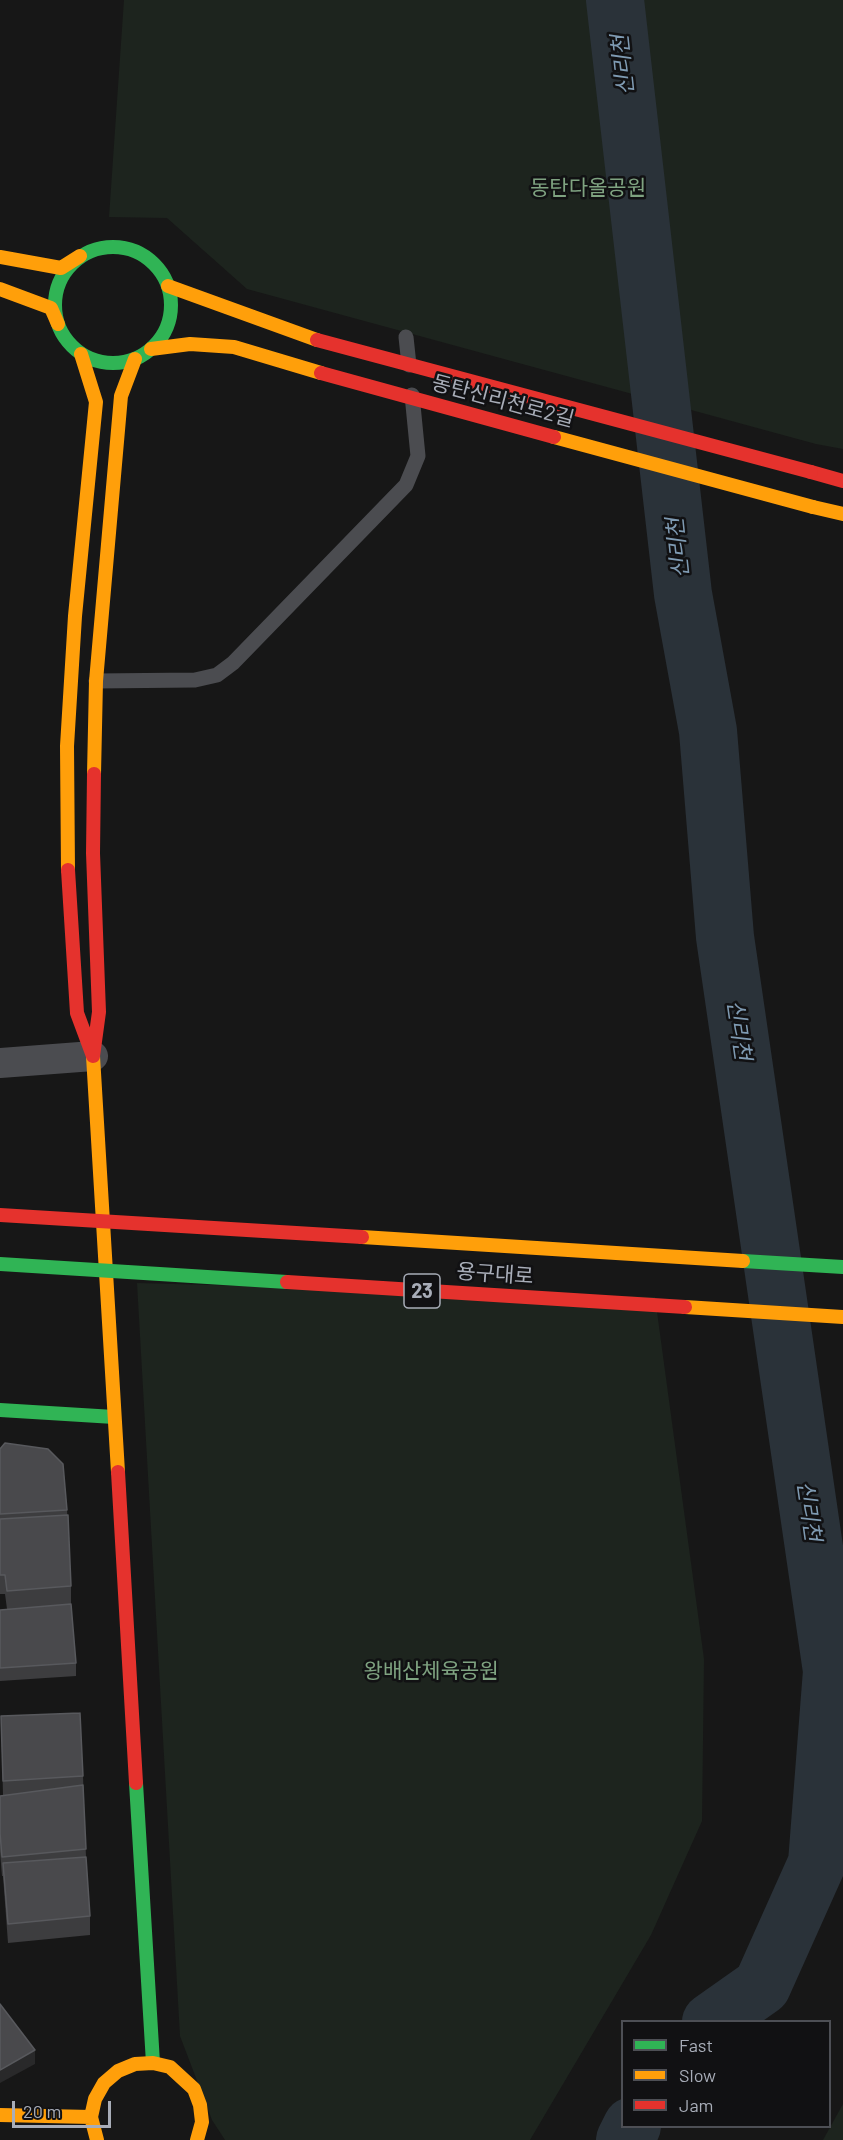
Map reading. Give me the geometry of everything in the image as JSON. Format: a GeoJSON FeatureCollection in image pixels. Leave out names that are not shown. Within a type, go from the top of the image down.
{"type":"FeatureCollection","features":[{"type":"Feature","properties":{"kind":"main road"},"geometry":{"type":"LineString","coordinates":[[0,257],[61,268],[97,248],[117,246],[136,251],[153,261],[164,277],[171,296],[170,315],[164,334],[151,349],[135,359],[117,363],[98,362],[81,354],[67,340],[51,308],[0,288]]}},
{"type":"Feature","properties":{"kind":"main road"},"geometry":{"type":"LineString","coordinates":[[58,324],[55,305],[57,286],[66,270],[80,256]]}},
{"type":"Feature","properties":{"kind":"main road","name":"동탄신리천로2길"},"geometry":{"type":"LineString","coordinates":[[168,286],[317,340],[843,481]]}},
{"type":"Feature","properties":{"kind":"main road","name":"동탄신리천로2길"},"geometry":{"type":"LineString","coordinates":[[151,349],[190,344],[234,346],[321,373],[843,514]]}},
{"type":"Feature","properties":{"kind":"main road"},"geometry":{"type":"LineString","coordinates":[[81,354],[96,402],[75,616],[67,746],[67,853],[77,1013],[93,1056]]}},
{"type":"Feature","properties":{"kind":"main road"},"geometry":{"type":"LineString","coordinates":[[135,359],[121,396],[96,681],[93,854],[99,1012],[93,1056],[153,2062]]}},
{"type":"Feature","properties":{"kind":"main road","name":"용구대로"},"geometry":{"type":"LineString","coordinates":[[0,1215],[843,1267]]}},
{"type":"Feature","properties":{"kind":"main road","name":"용구대로"},"geometry":{"type":"LineString","coordinates":[[0,1264],[843,1317]]}},
{"type":"Feature","properties":{"kind":"main road"},"geometry":{"type":"LineString","coordinates":[[0,1410],[114,1417]]}},
{"type":"Feature","properties":{"kind":"main road"},"geometry":{"type":"LineString","coordinates":[[97,2140],[92,2117],[95,2099],[104,2083],[118,2071],[135,2064],[153,2062],[170,2067],[194,2089],[200,2105],[202,2122],[197,2140]]}},
{"type":"Feature","properties":{"kind":"main road"},"geometry":{"type":"LineString","coordinates":[[0,2115],[92,2117]]}},
{"type":"Feature","properties":{"kind":"street"},"geometry":{"type":"LineString","coordinates":[[0,1063],[93,1056]]}},
{"type":"Feature","properties":{"kind":"lane"},"geometry":{"type":"LineString","coordinates":[[96,681],[195,680],[217,675],[234,663],[406,485],[418,456],[406,337]]}},
{"type":"Feature","properties":{"kind":"green space","name":"동탄다올공원"},"geometry":{"type":"Polygon","coordinates":[[[124,0],[843,0],[843,449],[816,444],[247,289],[167,218],[109,217],[124,0]]]}},
{"type":"Feature","properties":{"kind":"green space","name":"왕배산체육공원"},"geometry":{"type":"Polygon","coordinates":[[[137,1283],[655,1297],[704,1659],[702,1821],[651,1935],[530,2140],[225,2140],[212,2120],[180,2036],[137,1283]]]}},
{"type":"Feature","properties":{"kind":"green space"},"geometry":{"type":"Polygon","coordinates":[[[843,2104],[843,2140],[823,2140],[843,2104]]]}},
{"type":"Feature","properties":{"kind":"building"},"geometry":{"type":"Polygon","coordinates":[[[5,1443],[48,1449],[63,1464],[67,1510],[0,1514],[0,1449],[5,1443]]]}},
{"type":"Feature","properties":{"kind":"building"},"geometry":{"type":"Polygon","coordinates":[[[68,1515],[71,1586],[7,1591],[5,1575],[0,1575],[0,1519],[68,1515]]]}},
{"type":"Feature","properties":{"kind":"building"},"geometry":{"type":"Polygon","coordinates":[[[71,1604],[76,1663],[0,1668],[0,1610],[71,1604]]]}},
{"type":"Feature","properties":{"kind":"building"},"geometry":{"type":"Polygon","coordinates":[[[80,1713],[83,1776],[3,1781],[1,1716],[80,1713]]]}},
{"type":"Feature","properties":{"kind":"building"},"geometry":{"type":"Polygon","coordinates":[[[83,1785],[86,1849],[2,1857],[0,1796],[83,1785]]]}},
{"type":"Feature","properties":{"kind":"building"},"geometry":{"type":"Polygon","coordinates":[[[86,1857],[90,1916],[8,1924],[3,1863],[86,1857]]]}},
{"type":"Feature","properties":{"kind":"building"},"geometry":{"type":"Polygon","coordinates":[[[0,2004],[35,2050],[0,2070],[0,2004]]]}},
{"type":"Feature","properties":{"kind":"waterway","name":"신리천"},"geometry":{"type":"LineString","coordinates":[[615,0],[683,594],[708,731],[725,937],[832,1671],[817,1863],[762,1986],[714,2020]]}},
{"type":"Feature","properties":{"kind":"waterway","name":"신리천"},"geometry":{"type":"LineString","coordinates":[[625,2140],[631,2128]]}},
{"type":"Feature","properties":{"kind":"traffic: fast"},"geometry":{"type":"LineString","coordinates":[[113,247],[135,251],[154,264],[167,283],[171,305],[167,327],[154,346],[135,359],[113,363],[91,359],[72,346],[59,327],[55,305],[59,283],[72,264],[91,251],[113,247]]}},
{"type":"Feature","properties":{"kind":"traffic: fast"},"geometry":{"type":"LineString","coordinates":[[743,1261],[843,1267]]}},
{"type":"Feature","properties":{"kind":"traffic: fast"},"geometry":{"type":"LineString","coordinates":[[0,1264],[287,1282]]}},
{"type":"Feature","properties":{"kind":"traffic: fast"},"geometry":{"type":"LineString","coordinates":[[0,1410],[114,1417]]}},
{"type":"Feature","properties":{"kind":"traffic: fast"},"geometry":{"type":"LineString","coordinates":[[136,1783],[153,2063]]}},
{"type":"Feature","properties":{"kind":"traffic: slow"},"geometry":{"type":"LineString","coordinates":[[0,257],[61,268],[80,256]]}},
{"type":"Feature","properties":{"kind":"traffic: slow"},"geometry":{"type":"LineString","coordinates":[[168,286],[317,340]]}},
{"type":"Feature","properties":{"kind":"traffic: slow"},"geometry":{"type":"LineString","coordinates":[[0,289],[51,308],[58,324]]}},
{"type":"Feature","properties":{"kind":"traffic: slow"},"geometry":{"type":"LineString","coordinates":[[151,349],[190,344],[234,347],[321,373]]}},
{"type":"Feature","properties":{"kind":"traffic: slow"},"geometry":{"type":"LineString","coordinates":[[68,870],[67,746],[75,616],[96,402],[81,354]]}},
{"type":"Feature","properties":{"kind":"traffic: slow"},"geometry":{"type":"LineString","coordinates":[[94,774],[96,681],[121,396],[135,359]]}},
{"type":"Feature","properties":{"kind":"traffic: slow"},"geometry":{"type":"LineString","coordinates":[[554,437],[813,507]]}},
{"type":"Feature","properties":{"kind":"traffic: slow"},"geometry":{"type":"LineString","coordinates":[[813,507],[843,514]]}},
{"type":"Feature","properties":{"kind":"traffic: slow"},"geometry":{"type":"LineString","coordinates":[[93,1056],[118,1472]]}},
{"type":"Feature","properties":{"kind":"traffic: slow"},"geometry":{"type":"LineString","coordinates":[[362,1237],[743,1261]]}},
{"type":"Feature","properties":{"kind":"traffic: slow"},"geometry":{"type":"LineString","coordinates":[[685,1307],[843,1317]]}},
{"type":"Feature","properties":{"kind":"traffic: slow"},"geometry":{"type":"LineString","coordinates":[[97,2140],[91,2117],[95,2099],[104,2083],[118,2071],[135,2064],[153,2063],[170,2067],[194,2089],[200,2105],[202,2122],[197,2140]]}},
{"type":"Feature","properties":{"kind":"traffic: slow"},"geometry":{"type":"LineString","coordinates":[[0,2115],[91,2117]]}},
{"type":"Feature","properties":{"kind":"traffic: jam"},"geometry":{"type":"LineString","coordinates":[[317,340],[811,472]]}},
{"type":"Feature","properties":{"kind":"traffic: jam"},"geometry":{"type":"LineString","coordinates":[[321,373],[554,437]]}},
{"type":"Feature","properties":{"kind":"traffic: jam"},"geometry":{"type":"LineString","coordinates":[[811,472],[843,481]]}},
{"type":"Feature","properties":{"kind":"traffic: jam"},"geometry":{"type":"LineString","coordinates":[[68,870],[77,1013],[93,1056],[99,1012],[93,853],[94,774]]}},
{"type":"Feature","properties":{"kind":"traffic: jam"},"geometry":{"type":"LineString","coordinates":[[0,1215],[362,1237]]}},
{"type":"Feature","properties":{"kind":"traffic: jam"},"geometry":{"type":"LineString","coordinates":[[287,1282],[685,1307]]}},
{"type":"Feature","properties":{"kind":"traffic: jam"},"geometry":{"type":"LineString","coordinates":[[118,1472],[136,1783]]}}]}
